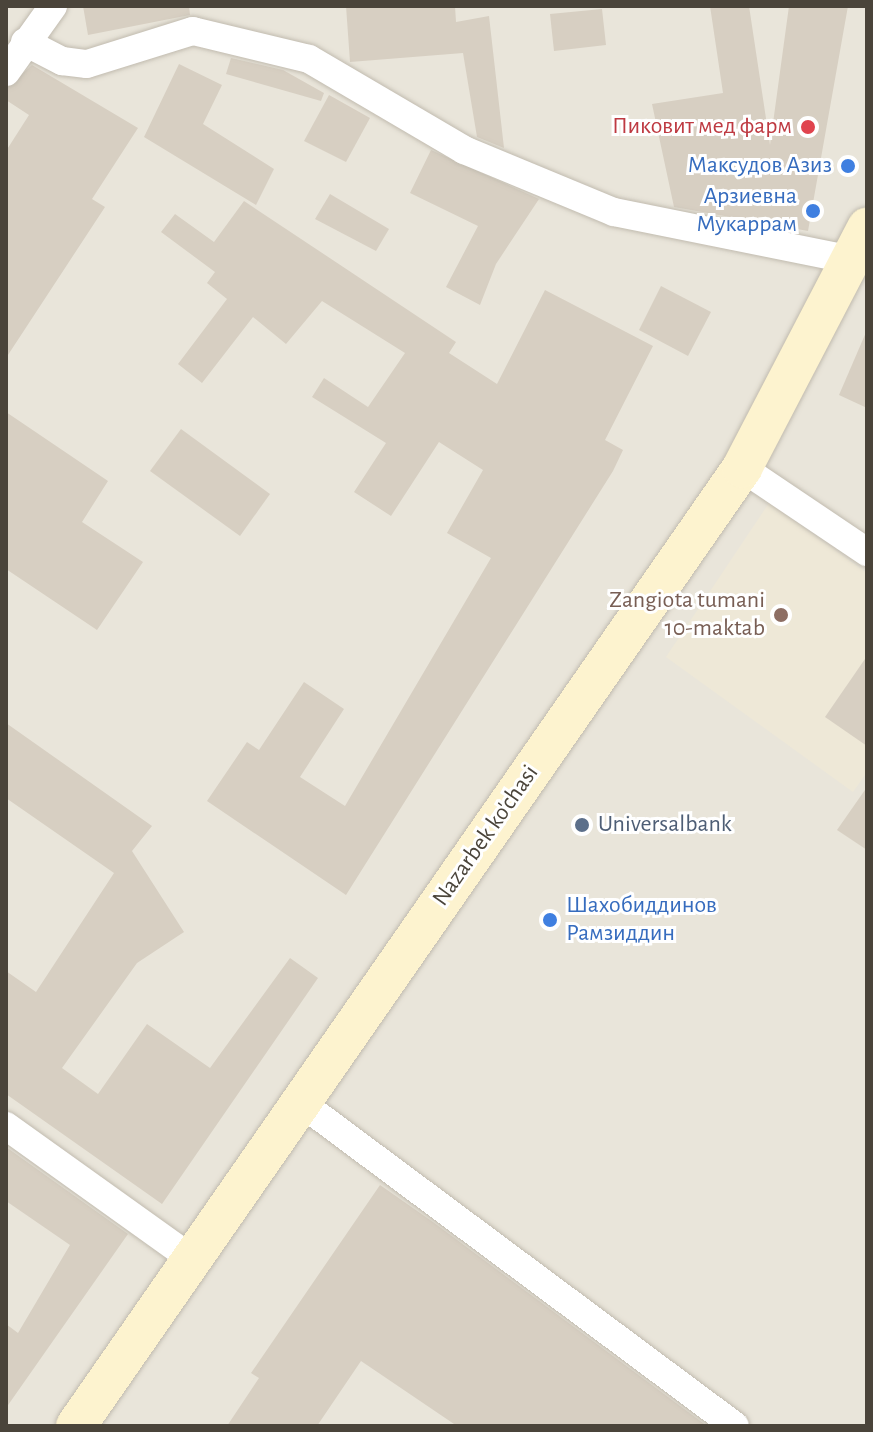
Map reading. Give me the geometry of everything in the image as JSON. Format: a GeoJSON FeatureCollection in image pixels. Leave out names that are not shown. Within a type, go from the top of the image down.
{"type":"FeatureCollection","features":[{"type":"Feature","properties":{"kind":"main road","name":"Nazarbek ko'chasi"},"geometry":{"type":"LineString","coordinates":[[76,1426],[742,468],[860,244]]}},
{"type":"Feature","properties":{"kind":"street"},"geometry":{"type":"LineString","coordinates":[[6,72],[53,6]]}},
{"type":"Feature","properties":{"kind":"street"},"geometry":{"type":"LineString","coordinates":[[25,42],[62,61],[87,64],[193,31],[309,59],[464,150],[614,212],[860,244]]}},
{"type":"Feature","properties":{"kind":"street"},"geometry":{"type":"LineString","coordinates":[[742,468],[867,552]]}},
{"type":"Feature","properties":{"kind":"street"},"geometry":{"type":"LineString","coordinates":[[300,1102],[735,1426]]}},
{"type":"Feature","properties":{"kind":"street"},"geometry":{"type":"LineString","coordinates":[[6,1126],[192,1259]]}},
{"type":"Feature","properties":{"kind":"shaded area"},"geometry":{"type":"Polygon","coordinates":[[[6,6],[867,6],[867,1426],[6,1426],[6,6]]]}},
{"type":"Feature","properties":{"kind":"shaded area","name":"Zangiota tumani 10-maktab"},"geometry":{"type":"Polygon","coordinates":[[[769,503],[867,573],[867,772],[853,792],[666,657],[769,503]]]}},
{"type":"Feature","properties":{"kind":"building"},"geometry":{"type":"Polygon","coordinates":[[[83,6],[189,6],[190,15],[88,35],[83,6]]]}},
{"type":"Feature","properties":{"kind":"building"},"geometry":{"type":"Polygon","coordinates":[[[346,6],[455,6],[456,22],[489,16],[504,148],[477,137],[463,53],[350,62],[346,6]]]}},
{"type":"Feature","properties":{"kind":"building"},"geometry":{"type":"Polygon","coordinates":[[[710,6],[749,6],[770,145],[789,6],[848,6],[808,231],[674,207],[652,104],[723,93],[710,6]]]}},
{"type":"Feature","properties":{"kind":"building"},"geometry":{"type":"Polygon","coordinates":[[[602,9],[606,45],[554,51],[550,14],[602,9]]]}},
{"type":"Feature","properties":{"kind":"building"},"geometry":{"type":"Polygon","coordinates":[[[231,58],[283,70],[324,93],[321,101],[226,74],[231,58]]]}},
{"type":"Feature","properties":{"kind":"building"},"geometry":{"type":"Polygon","coordinates":[[[179,64],[222,85],[203,124],[274,169],[256,205],[144,137],[179,64]]]}},
{"type":"Feature","properties":{"kind":"building"},"geometry":{"type":"Polygon","coordinates":[[[32,65],[138,128],[92,199],[105,207],[6,358],[6,151],[29,115],[6,100],[6,89],[32,65]]]}},
{"type":"Feature","properties":{"kind":"building"},"geometry":{"type":"Polygon","coordinates":[[[329,95],[370,118],[346,162],[304,141],[329,95]]]}},
{"type":"Feature","properties":{"kind":"building"},"geometry":{"type":"Polygon","coordinates":[[[431,150],[539,199],[496,264],[480,305],[446,287],[478,226],[410,193],[431,150]]]}},
{"type":"Feature","properties":{"kind":"building"},"geometry":{"type":"Polygon","coordinates":[[[330,194],[389,229],[376,251],[315,219],[330,194]]]}},
{"type":"Feature","properties":{"kind":"building"},"geometry":{"type":"Polygon","coordinates":[[[244,201],[456,342],[449,353],[497,384],[545,290],[653,346],[605,440],[623,450],[613,471],[346,895],[207,801],[247,742],[259,750],[304,682],[344,709],[300,777],[345,806],[491,558],[447,533],[483,470],[439,442],[391,516],[354,492],[386,443],[312,397],[324,378],[368,407],[405,353],[322,301],[286,344],[253,317],[202,383],[178,364],[227,299],[207,283],[215,272],[161,232],[175,214],[214,242],[244,201]]]}},
{"type":"Feature","properties":{"kind":"building"},"geometry":{"type":"Polygon","coordinates":[[[661,286],[711,312],[688,356],[639,330],[661,286]]]}},
{"type":"Feature","properties":{"kind":"building"},"geometry":{"type":"Polygon","coordinates":[[[867,330],[867,408],[839,395],[867,330]]]}},
{"type":"Feature","properties":{"kind":"building"},"geometry":{"type":"Polygon","coordinates":[[[6,412],[108,481],[82,522],[143,562],[97,630],[6,569],[6,412]]]}},
{"type":"Feature","properties":{"kind":"building"},"geometry":{"type":"Polygon","coordinates":[[[181,429],[270,494],[240,536],[150,471],[181,429]]]}},
{"type":"Feature","properties":{"kind":"building"},"geometry":{"type":"Polygon","coordinates":[[[867,656],[867,746],[825,717],[867,656]]]}},
{"type":"Feature","properties":{"kind":"building"},"geometry":{"type":"Polygon","coordinates":[[[6,723],[152,826],[132,851],[184,932],[137,963],[62,1068],[98,1094],[147,1024],[210,1068],[290,958],[318,978],[162,1204],[6,1094],[6,971],[36,992],[114,873],[6,798],[6,723]]]}},
{"type":"Feature","properties":{"kind":"building"},"geometry":{"type":"Polygon","coordinates":[[[867,787],[867,850],[837,830],[867,787]]]}},
{"type":"Feature","properties":{"kind":"building"},"geometry":{"type":"Polygon","coordinates":[[[6,1147],[128,1234],[6,1408],[6,1324],[18,1333],[70,1245],[6,1201],[6,1147]]]}},
{"type":"Feature","properties":{"kind":"building"},"geometry":{"type":"Polygon","coordinates":[[[380,1185],[707,1426],[457,1426],[361,1361],[317,1426],[227,1426],[259,1378],[251,1373],[380,1185]]]}},
{"type":"Feature","properties":{"kind":"place","name":"Пиковит мед фарм"},"geometry":{"type":"Point","coordinates":[808,127]}},
{"type":"Feature","properties":{"kind":"place","name":"Максудов Азиз"},"geometry":{"type":"Point","coordinates":[848,166]}},
{"type":"Feature","properties":{"kind":"place","name":"Арзиевна Мукаррам"},"geometry":{"type":"Point","coordinates":[813,211]}},
{"type":"Feature","properties":{"kind":"place","name":"Zangiota tumani 10-maktab"},"geometry":{"type":"Point","coordinates":[781,615]}},
{"type":"Feature","properties":{"kind":"place","name":"Universalbank"},"geometry":{"type":"Point","coordinates":[582,825]}},
{"type":"Feature","properties":{"kind":"place","name":"Шахобиддинов Рамзиддин"},"geometry":{"type":"Point","coordinates":[550,920]}}]}
